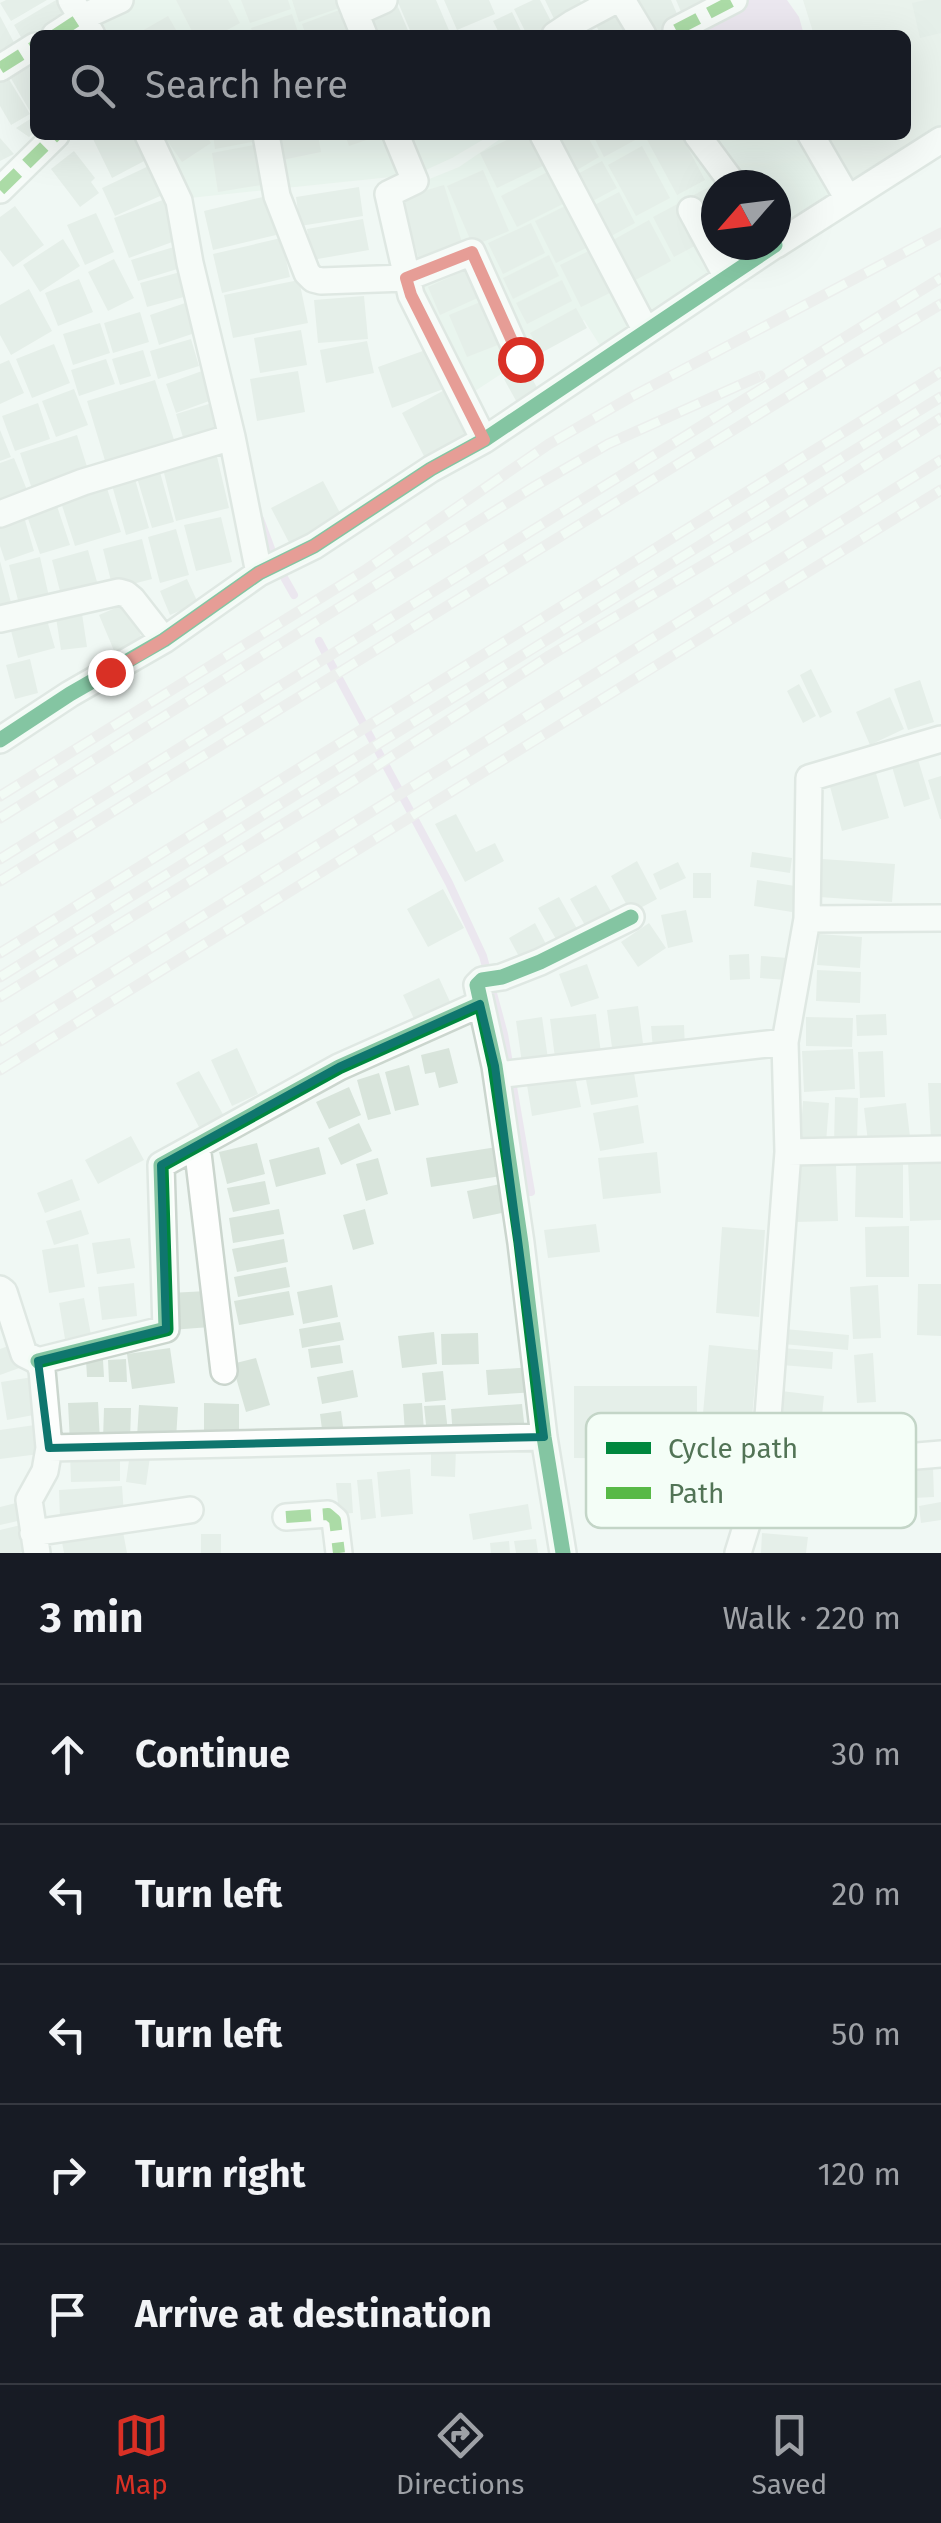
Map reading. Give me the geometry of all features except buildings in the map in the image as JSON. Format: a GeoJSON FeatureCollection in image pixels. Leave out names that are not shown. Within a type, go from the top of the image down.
{"type":"FeatureCollection","features":[{"type":"Feature","properties":{"kind":"street"},"geometry":{"type":"LineString","coordinates":[[81,18],[120,0]]}},
{"type":"Feature","properties":{"kind":"street"},"geometry":{"type":"LineString","coordinates":[[356,16],[384,0]]}},
{"type":"Feature","properties":{"kind":"street"},"geometry":{"type":"LineString","coordinates":[[564,30],[620,0],[640,30]]}},
{"type":"Feature","properties":{"kind":"street"},"geometry":{"type":"LineString","coordinates":[[676,30],[729,2]]}},
{"type":"Feature","properties":{"kind":"street"},"geometry":{"type":"LineString","coordinates":[[0,68],[30,49]]}},
{"type":"Feature","properties":{"kind":"street"},"geometry":{"type":"LineString","coordinates":[[0,190],[51,140]]}},
{"type":"Feature","properties":{"kind":"street"},"geometry":{"type":"LineString","coordinates":[[150,140],[179,201],[259,573]]}},
{"type":"Feature","properties":{"kind":"street"},"geometry":{"type":"LineString","coordinates":[[267,140],[277,196],[313,279],[406,278],[472,252],[520,359]]}},
{"type":"Feature","properties":{"kind":"street"},"geometry":{"type":"LineString","coordinates":[[398,140],[415,180],[388,194],[406,278],[484,440]]}},
{"type":"Feature","properties":{"kind":"street"},"geometry":{"type":"LineString","coordinates":[[546,140],[646,330]]}},
{"type":"Feature","properties":{"kind":"street"},"geometry":{"type":"LineString","coordinates":[[701,140],[723,170]]}},
{"type":"Feature","properties":{"kind":"street"},"geometry":{"type":"LineString","coordinates":[[814,140],[848,198]]}},
{"type":"Feature","properties":{"kind":"street"},"geometry":{"type":"LineString","coordinates":[[791,234],[941,140]]}},
{"type":"Feature","properties":{"kind":"street"},"geometry":{"type":"LineString","coordinates":[[691,210],[726,278]]}},
{"type":"Feature","properties":{"kind":"street"},"geometry":{"type":"LineString","coordinates":[[0,740],[164,640],[259,573],[314,546],[431,469],[484,440],[752,260]]}},
{"type":"Feature","properties":{"kind":"street"},"geometry":{"type":"LineString","coordinates":[[0,514],[82,482],[232,436]]}},
{"type":"Feature","properties":{"kind":"street"},"geometry":{"type":"LineString","coordinates":[[0,619],[119,592],[132,598],[164,640]]}},
{"type":"Feature","properties":{"kind":"street"},"geometry":{"type":"LineString","coordinates":[[768,1413],[788,1152],[785,1042],[807,919],[809,778],[941,738]]}},
{"type":"Feature","properties":{"kind":"street"},"geometry":{"type":"LineString","coordinates":[[38,1361],[166,1329],[161,1165],[488,987],[630,917]]}},
{"type":"Feature","properties":{"kind":"street"},"geometry":{"type":"LineString","coordinates":[[807,919],[941,918]]}},
{"type":"Feature","properties":{"kind":"street"},"geometry":{"type":"LineString","coordinates":[[488,987],[506,1074],[544,1437],[563,1553]]}},
{"type":"Feature","properties":{"kind":"street"},"geometry":{"type":"LineString","coordinates":[[506,1074],[785,1042]]}},
{"type":"Feature","properties":{"kind":"street"},"geometry":{"type":"LineString","coordinates":[[198,1145],[224,1371]]}},
{"type":"Feature","properties":{"kind":"street"},"geometry":{"type":"LineString","coordinates":[[788,1152],[941,1149]]}},
{"type":"Feature","properties":{"kind":"street"},"geometry":{"type":"LineString","coordinates":[[0,1290],[4,1292],[24,1354],[38,1361],[42,1370],[48,1448],[46,1471],[30,1500],[35,1543],[190,1510]]}},
{"type":"Feature","properties":{"kind":"street"},"geometry":{"type":"LineString","coordinates":[[48,1448],[544,1437]]}},
{"type":"Feature","properties":{"kind":"street"},"geometry":{"type":"LineString","coordinates":[[916,1456],[941,1454]]}},
{"type":"Feature","properties":{"kind":"street"},"geometry":{"type":"LineString","coordinates":[[286,1517],[328,1514],[335,1520],[339,1553]]}},
{"type":"Feature","properties":{"kind":"street"},"geometry":{"type":"LineString","coordinates":[[738,1553],[746,1528]]}},
{"type":"Feature","properties":{"kind":"highlighted area"},"geometry":{"type":"Polygon","coordinates":[[[480,1004],[495,1066],[544,1437],[49,1448],[38,1361],[166,1329],[161,1165],[339,1067],[480,1004]]]}},
{"type":"Feature","properties":{"kind":"shaded area"},"geometry":{"type":"Polygon","coordinates":[[[90,0],[339,0],[349,30],[106,30],[90,0]]]}},
{"type":"Feature","properties":{"kind":"shaded area"},"geometry":{"type":"Polygon","coordinates":[[[746,0],[787,0],[803,30],[691,30],[746,0]]]}},
{"type":"Feature","properties":{"kind":"shaded area"},"geometry":{"type":"Polygon","coordinates":[[[803,0],[941,0],[941,130],[850,185],[824,140],[911,140],[911,30],[812,30],[803,0]]]}},
{"type":"Feature","properties":{"kind":"shaded area"},"geometry":{"type":"Polygon","coordinates":[[[161,140],[388,140],[401,176],[190,198],[161,140]]]}},
{"type":"Feature","properties":{"kind":"shaded area"},"geometry":{"type":"Polygon","coordinates":[[[401,140],[483,140],[452,158],[415,175],[401,140]]]}},
{"type":"Feature","properties":{"kind":"shaded area"},"geometry":{"type":"Polygon","coordinates":[[[499,140],[798,140],[835,196],[791,225],[791,170],[701,170],[701,260],[737,260],[602,349],[584,320],[472,393],[416,294],[392,194],[459,167],[499,140]]]}},
{"type":"Feature","properties":{"kind":"waterway"},"geometry":{"type":"LineString","coordinates":[[260,519],[277,565],[294,595]]}},
{"type":"Feature","properties":{"kind":"waterway"},"geometry":{"type":"LineString","coordinates":[[319,641],[449,883],[483,956],[504,1034],[531,1192]]}},
{"type":"Feature","properties":{"kind":"railway"},"geometry":{"type":"LineString","coordinates":[[0,796],[364,571],[549,444],[941,233]]}},
{"type":"Feature","properties":{"kind":"railway"},"geometry":{"type":"LineString","coordinates":[[0,859],[941,278]]}},
{"type":"Feature","properties":{"kind":"railway"},"geometry":{"type":"LineString","coordinates":[[0,881],[941,304]]}},
{"type":"Feature","properties":{"kind":"railway"},"geometry":{"type":"LineString","coordinates":[[0,953],[941,372]]}},
{"type":"Feature","properties":{"kind":"railway"},"geometry":{"type":"LineString","coordinates":[[0,818],[535,486],[608,444],[760,376]]}},
{"type":"Feature","properties":{"kind":"railway"},"geometry":{"type":"LineString","coordinates":[[0,977],[941,397]]}},
{"type":"Feature","properties":{"kind":"railway"},"geometry":{"type":"LineString","coordinates":[[0,997],[941,418]]}},
{"type":"Feature","properties":{"kind":"railway"},"geometry":{"type":"LineString","coordinates":[[0,1041],[941,460]]}},
{"type":"Feature","properties":{"kind":"railway"},"geometry":{"type":"LineString","coordinates":[[0,1070],[941,490]]}},
{"type":"Feature","properties":{"kind":"marked path"},"geometry":{"type":"LineString","coordinates":[[676,30],[734,0]]}},
{"type":"Feature","properties":{"kind":"marked path"},"geometry":{"type":"LineString","coordinates":[[63,30],[81,18]]}},
{"type":"Feature","properties":{"kind":"marked path"},"geometry":{"type":"LineString","coordinates":[[0,68],[30,49]]}},
{"type":"Feature","properties":{"kind":"marked path"},"geometry":{"type":"LineString","coordinates":[[0,190],[51,140]]}},
{"type":"Feature","properties":{"kind":"marked path"},"geometry":{"type":"LineString","coordinates":[[286,1517],[328,1514],[335,1520],[339,1553]]}},
{"type":"Feature","properties":{"kind":"cycle path"},"geometry":{"type":"LineString","coordinates":[[0,740],[164,640],[259,573],[314,546],[431,469],[484,440],[753,260]]}},
{"type":"Feature","properties":{"kind":"cycle path"},"geometry":{"type":"LineString","coordinates":[[563,1553],[495,1066],[477,985],[540,962],[631,917]]}},
{"type":"Feature","properties":{"kind":"cycle path"},"geometry":{"type":"LineString","coordinates":[[38,1361],[166,1329],[161,1165],[339,1067],[480,1004]]}},
{"type":"Feature","properties":{"kind":"route"},"geometry":{"type":"LineString","coordinates":[[110,672],[164,640],[259,573],[314,546],[431,469],[484,440],[406,278],[472,252],[520,359]]}}]}
